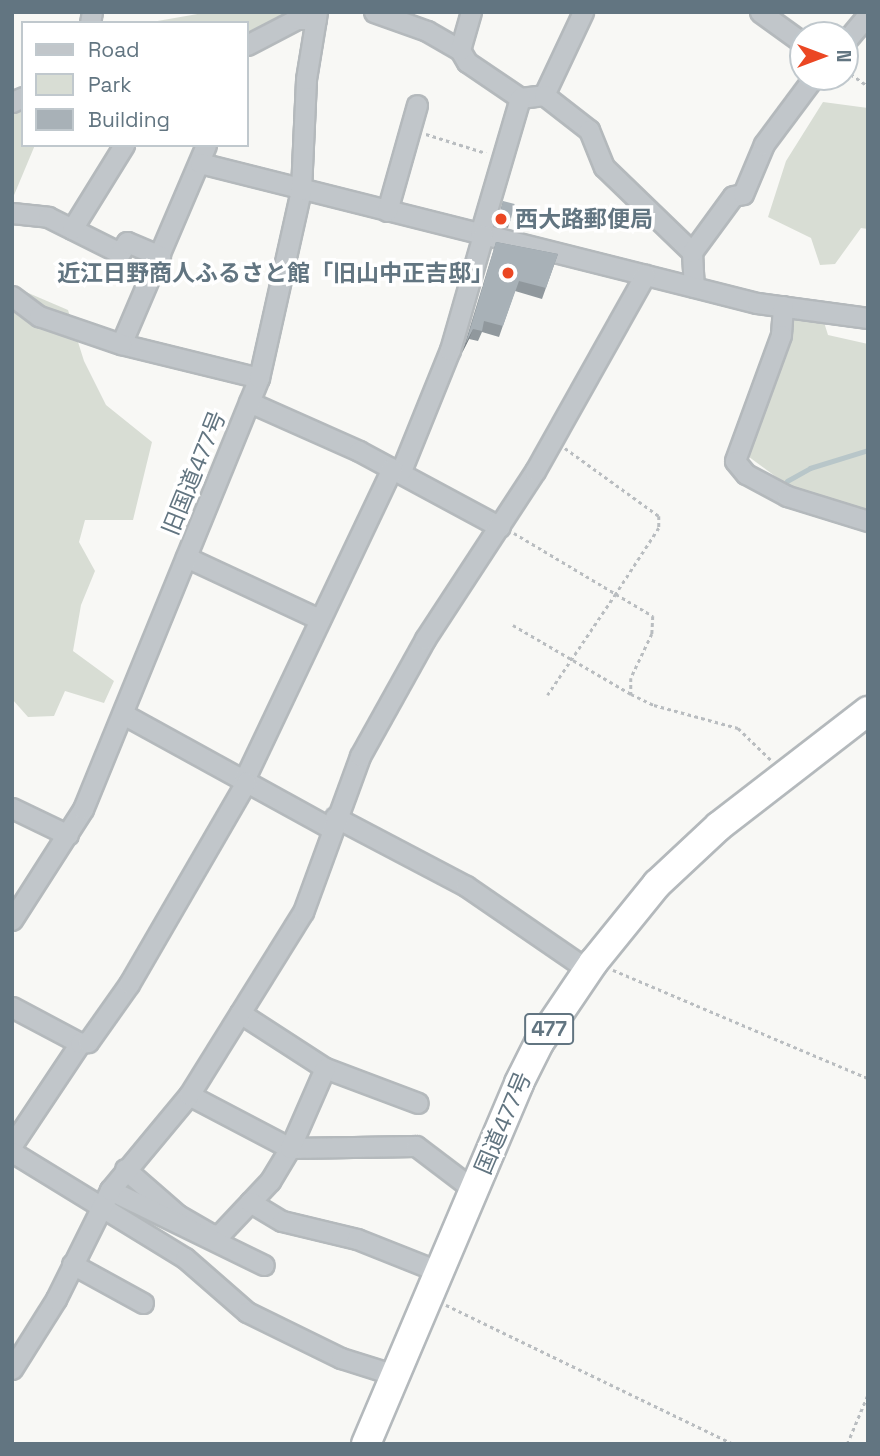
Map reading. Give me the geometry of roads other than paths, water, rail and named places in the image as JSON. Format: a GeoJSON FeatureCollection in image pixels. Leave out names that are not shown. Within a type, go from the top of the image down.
{"type":"FeatureCollection","features":[{"type":"Feature","properties":{"kind":"highway","name":"国道477号"},"geometry":{"type":"LineString","coordinates":[[366,1444],[539,1043],[591,966],[657,884],[784,774],[868,711]]}},
{"type":"Feature","properties":{"kind":"street"},"geometry":{"type":"LineString","coordinates":[[374,12],[407,21],[460,50],[467,62],[520,98],[544,95],[589,130],[604,167],[692,252]]}},
{"type":"Feature","properties":{"kind":"street"},"geometry":{"type":"LineString","coordinates":[[460,50],[471,12]]}},
{"type":"Feature","properties":{"kind":"street"},"geometry":{"type":"LineString","coordinates":[[544,95],[583,12]]}},
{"type":"Feature","properties":{"kind":"street"},"geometry":{"type":"LineString","coordinates":[[760,12],[789,33]]}},
{"type":"Feature","properties":{"kind":"street"},"geometry":{"type":"LineString","coordinates":[[248,44],[297,19],[317,15]]}},
{"type":"Feature","properties":{"kind":"street","name":"旧国道477号"},"geometry":{"type":"LineString","coordinates":[[12,919],[68,835],[123,714],[259,378],[301,190],[306,79],[317,15]]}},
{"type":"Feature","properties":{"kind":"street"},"geometry":{"type":"LineString","coordinates":[[694,287],[692,252],[733,196],[743,194],[764,144],[804,91]]}},
{"type":"Feature","properties":{"kind":"street"},"geometry":{"type":"LineString","coordinates":[[394,469],[401,471],[450,350],[520,98]]}},
{"type":"Feature","properties":{"kind":"street"},"geometry":{"type":"LineString","coordinates":[[387,211],[417,105]]}},
{"type":"Feature","properties":{"kind":"street"},"geometry":{"type":"LineString","coordinates":[[72,229],[123,147]]}},
{"type":"Feature","properties":{"kind":"street"},"geometry":{"type":"LineString","coordinates":[[121,344],[203,154],[301,190],[645,275],[783,306],[868,318]]}},
{"type":"Feature","properties":{"kind":"street"},"geometry":{"type":"LineString","coordinates":[[12,213],[48,217],[120,253],[127,243],[160,256]]}},
{"type":"Feature","properties":{"kind":"street"},"geometry":{"type":"LineString","coordinates":[[12,1369],[72,1264],[106,1196],[125,1168],[189,1095],[303,912],[333,823],[360,756],[425,639],[500,526],[551,441],[645,275]]}},
{"type":"Feature","properties":{"kind":"street"},"geometry":{"type":"LineString","coordinates":[[12,296],[39,316],[121,344],[259,378]]}},
{"type":"Feature","properties":{"kind":"street"},"geometry":{"type":"LineString","coordinates":[[783,306],[781,335],[736,461],[746,474],[787,496],[868,521]]}},
{"type":"Feature","properties":{"kind":"street"},"geometry":{"type":"LineString","coordinates":[[249,402],[394,469],[500,526]]}},
{"type":"Feature","properties":{"kind":"street"},"geometry":{"type":"LineString","coordinates":[[12,1007],[80,1043],[88,1042],[128,984],[245,781],[319,619],[394,469]]}},
{"type":"Feature","properties":{"kind":"street"},"geometry":{"type":"LineString","coordinates":[[186,557],[319,619]]}},
{"type":"Feature","properties":{"kind":"street"},"geometry":{"type":"LineString","coordinates":[[123,714],[245,781],[466,886],[591,966]]}},
{"type":"Feature","properties":{"kind":"street"},"geometry":{"type":"LineString","coordinates":[[12,808],[68,835]]}},
{"type":"Feature","properties":{"kind":"street"},"geometry":{"type":"LineString","coordinates":[[240,1013],[325,1068],[418,1103]]}},
{"type":"Feature","properties":{"kind":"street"},"geometry":{"type":"LineString","coordinates":[[12,1145],[80,1043]]}},
{"type":"Feature","properties":{"kind":"street"},"geometry":{"type":"LineString","coordinates":[[125,1168],[178,1215],[212,1235],[220,1234],[250,1202],[290,1148],[325,1068]]}},
{"type":"Feature","properties":{"kind":"street"},"geometry":{"type":"LineString","coordinates":[[189,1095],[290,1148],[416,1146],[474,1190]]}},
{"type":"Feature","properties":{"kind":"street"},"geometry":{"type":"LineString","coordinates":[[12,1152],[264,1265]]}},
{"type":"Feature","properties":{"kind":"street"},"geometry":{"type":"LineString","coordinates":[[106,1196],[111,1216],[185,1258],[247,1312],[341,1358],[395,1375]]}},
{"type":"Feature","properties":{"kind":"street"},"geometry":{"type":"LineString","coordinates":[[250,1202],[282,1221],[357,1239],[434,1285]]}},
{"type":"Feature","properties":{"kind":"street"},"geometry":{"type":"LineString","coordinates":[[72,1264],[144,1303]]}},
{"type":"Feature","properties":{"kind":"waterway"},"geometry":{"type":"LineString","coordinates":[[787,481],[810,468],[868,450]]}},
{"type":"Feature","properties":{"kind":"place","name":"西大路郵便局"},"geometry":{"type":"Point","coordinates":[501,219]}},
{"type":"Feature","properties":{"kind":"place","name":"近江日野商人ふるさと館「旧山中正吉邸」"},"geometry":{"type":"Point","coordinates":[508,273]}}]}
